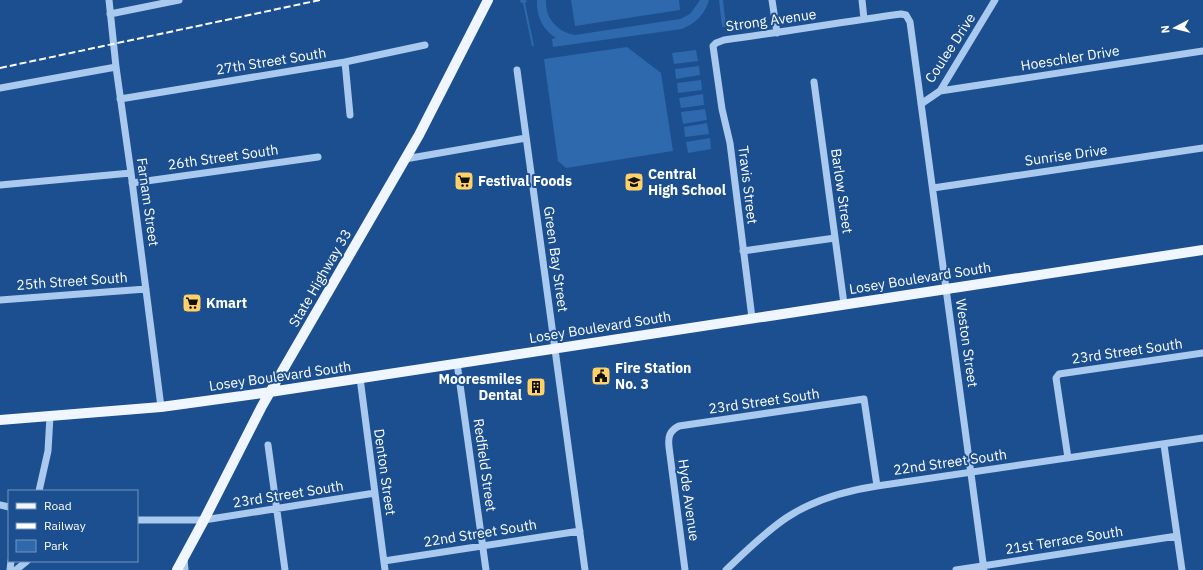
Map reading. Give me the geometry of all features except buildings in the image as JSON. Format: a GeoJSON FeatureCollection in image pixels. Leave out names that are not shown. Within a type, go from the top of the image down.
{"type":"FeatureCollection","features":[{"type":"Feature","properties":{"kind":"main road","name":"State Highway 33"},"geometry":{"type":"LineString","coordinates":[[176,570],[184,558],[270,392],[405,159],[445,85],[488,0]]}},
{"type":"Feature","properties":{"kind":"main road","name":"Losey Boulevard South"},"geometry":{"type":"LineString","coordinates":[[0,420],[161,407],[270,392],[1203,250]]}},
{"type":"Feature","properties":{"kind":"street","name":"Farnam Street"},"geometry":{"type":"LineString","coordinates":[[108,0],[161,407]]}},
{"type":"Feature","properties":{"kind":"street"},"geometry":{"type":"LineString","coordinates":[[110,14],[179,0]]}},
{"type":"Feature","properties":{"kind":"street"},"geometry":{"type":"LineString","coordinates":[[772,0],[777,33]]}},
{"type":"Feature","properties":{"kind":"street"},"geometry":{"type":"LineString","coordinates":[[862,0],[864,19]]}},
{"type":"Feature","properties":{"kind":"street","name":"Coulee Drive"},"geometry":{"type":"LineString","coordinates":[[921,104],[940,91],[995,0]]}},
{"type":"Feature","properties":{"kind":"street","name":"Strong Avenue"},"geometry":{"type":"LineString","coordinates":[[715,56],[713,53],[713,46],[720,41],[903,14],[908,17],[911,24]]}},
{"type":"Feature","properties":{"kind":"street","name":"Weston Street"},"geometry":{"type":"LineString","coordinates":[[911,24],[984,568]]}},
{"type":"Feature","properties":{"kind":"street","name":"27th Street South"},"geometry":{"type":"LineString","coordinates":[[120,99],[345,62],[426,46]]}},
{"type":"Feature","properties":{"kind":"street","name":"Hoeschler Drive"},"geometry":{"type":"LineString","coordinates":[[940,91],[1203,51]]}},
{"type":"Feature","properties":{"kind":"street","name":"Travis Street"},"geometry":{"type":"LineString","coordinates":[[715,56],[722,109],[730,143],[752,318]]}},
{"type":"Feature","properties":{"kind":"street"},"geometry":{"type":"LineString","coordinates":[[345,62],[350,115]]}},
{"type":"Feature","properties":{"kind":"street"},"geometry":{"type":"LineString","coordinates":[[0,88],[116,67]]}},
{"type":"Feature","properties":{"kind":"street","name":"Green Bay Street"},"geometry":{"type":"LineString","coordinates":[[517,70],[585,570]]}},
{"type":"Feature","properties":{"kind":"street","name":"Barlow Street"},"geometry":{"type":"LineString","coordinates":[[814,82],[844,304]]}},
{"type":"Feature","properties":{"kind":"street"},"geometry":{"type":"LineString","coordinates":[[405,159],[526,138]]}},
{"type":"Feature","properties":{"kind":"street","name":"Sunrise Drive"},"geometry":{"type":"LineString","coordinates":[[933,188],[1203,148]]}},
{"type":"Feature","properties":{"kind":"street","name":"26th Street South"},"geometry":{"type":"LineString","coordinates":[[132,183],[318,157]]}},
{"type":"Feature","properties":{"kind":"street"},"geometry":{"type":"LineString","coordinates":[[0,185],[131,173]]}},
{"type":"Feature","properties":{"kind":"street"},"geometry":{"type":"LineString","coordinates":[[743,251],[835,238]]}},
{"type":"Feature","properties":{"kind":"street","name":"25th Street South"},"geometry":{"type":"LineString","coordinates":[[0,300],[146,289]]}},
{"type":"Feature","properties":{"kind":"street","name":"23rd Street South"},"geometry":{"type":"LineString","coordinates":[[1068,458],[1056,378],[1059,374],[1203,353]]}},
{"type":"Feature","properties":{"kind":"street","name":"Redfield Street"},"geometry":{"type":"LineString","coordinates":[[457,363],[486,570]]}},
{"type":"Feature","properties":{"kind":"street","name":"Denton Street"},"geometry":{"type":"LineString","coordinates":[[360,378],[385,570]]}},
{"type":"Feature","properties":{"kind":"street","name":"23rd Street South"},"geometry":{"type":"LineString","coordinates":[[670,433],[673,429],[679,426],[864,399],[877,486]]}},
{"type":"Feature","properties":{"kind":"street"},"geometry":{"type":"LineString","coordinates":[[39,490],[48,451],[50,416]]}},
{"type":"Feature","properties":{"kind":"street","name":"Hyde Avenue"},"geometry":{"type":"LineString","coordinates":[[670,433],[669,447],[686,570]]}},
{"type":"Feature","properties":{"kind":"street","name":"22nd Street South"},"geometry":{"type":"LineString","coordinates":[[726,570],[768,532],[793,514],[808,506],[838,494],[877,486],[1164,445],[1203,438]]}},
{"type":"Feature","properties":{"kind":"street"},"geometry":{"type":"LineString","coordinates":[[268,445],[285,570]]}},
{"type":"Feature","properties":{"kind":"street"},"geometry":{"type":"LineString","coordinates":[[1164,445],[1182,570]]}},
{"type":"Feature","properties":{"kind":"street","name":"23rd Street South"},"geometry":{"type":"LineString","coordinates":[[138,520],[204,520],[375,493]]}},
{"type":"Feature","properties":{"kind":"street","name":"22nd Street South"},"geometry":{"type":"LineString","coordinates":[[384,561],[580,531]]}},
{"type":"Feature","properties":{"kind":"street","name":"21st Terrace South"},"geometry":{"type":"LineString","coordinates":[[956,570],[984,568],[1177,536]]}},
{"type":"Feature","properties":{"kind":"street"},"geometry":{"type":"LineString","coordinates":[[184,558],[185,570]]}},
{"type":"Feature","properties":{"kind":"street"},"geometry":{"type":"LineString","coordinates":[[16,570],[26,562]]}},
{"type":"Feature","properties":{"kind":"green space"},"geometry":{"type":"Polygon","coordinates":[[[520,0],[526,0],[527,2],[525,3],[534,46],[532,46],[523,3],[521,3],[520,0]]]}},
{"type":"Feature","properties":{"kind":"green space"},"geometry":{"type":"Polygon","coordinates":[[[537,0],[546,0],[546,7],[550,19],[558,28],[575,35],[680,19],[690,14],[700,0],[709,0],[705,10],[699,18],[692,24],[682,29],[553,47],[552,39],[556,38],[547,31],[541,22],[537,0]]]}},
{"type":"Feature","properties":{"kind":"green space"},"geometry":{"type":"Polygon","coordinates":[[[571,0],[679,0],[680,10],[575,26],[571,0]]]}},
{"type":"Feature","properties":{"kind":"green space"},"geometry":{"type":"Polygon","coordinates":[[[719,0],[723,0],[726,27],[722,27],[719,0]]]}},
{"type":"Feature","properties":{"kind":"green space"},"geometry":{"type":"Polygon","coordinates":[[[627,47],[661,73],[673,151],[566,168],[558,161],[544,59],[627,47]]]}},
{"type":"Feature","properties":{"kind":"green space"},"geometry":{"type":"Polygon","coordinates":[[[696,50],[698,61],[674,64],[672,53],[696,50]]]}},
{"type":"Feature","properties":{"kind":"green space"},"geometry":{"type":"Polygon","coordinates":[[[699,66],[700,75],[676,79],[675,69],[699,66]]]}},
{"type":"Feature","properties":{"kind":"green space"},"geometry":{"type":"Polygon","coordinates":[[[701,80],[702,90],[678,93],[677,83],[701,80]]]}},
{"type":"Feature","properties":{"kind":"green space"},"geometry":{"type":"Polygon","coordinates":[[[703,94],[704,105],[681,108],[679,98],[703,94]]]}},
{"type":"Feature","properties":{"kind":"green space"},"geometry":{"type":"Polygon","coordinates":[[[705,109],[707,120],[683,124],[681,112],[705,109]]]}},
{"type":"Feature","properties":{"kind":"green space"},"geometry":{"type":"Polygon","coordinates":[[[707,123],[709,134],[685,137],[684,127],[707,123]]]}},
{"type":"Feature","properties":{"kind":"green space"},"geometry":{"type":"Polygon","coordinates":[[[710,138],[711,149],[688,153],[686,142],[710,138]]]}},
{"type":"Feature","properties":{"kind":"railway"},"geometry":{"type":"LineString","coordinates":[[0,68],[320,0]]}},
{"type":"Feature","properties":{"kind":"place","name":"Festival Foods"},"geometry":{"type":"Point","coordinates":[464,181]}},
{"type":"Feature","properties":{"kind":"place","name":"Central High School"},"geometry":{"type":"Point","coordinates":[634,182]}},
{"type":"Feature","properties":{"kind":"place","name":"Kmart"},"geometry":{"type":"Point","coordinates":[192,303]}},
{"type":"Feature","properties":{"kind":"place","name":"Fire Station No. 3"},"geometry":{"type":"Point","coordinates":[601,376]}},
{"type":"Feature","properties":{"kind":"place","name":"Mooresmiles Dental"},"geometry":{"type":"Point","coordinates":[536,387]}}]}
